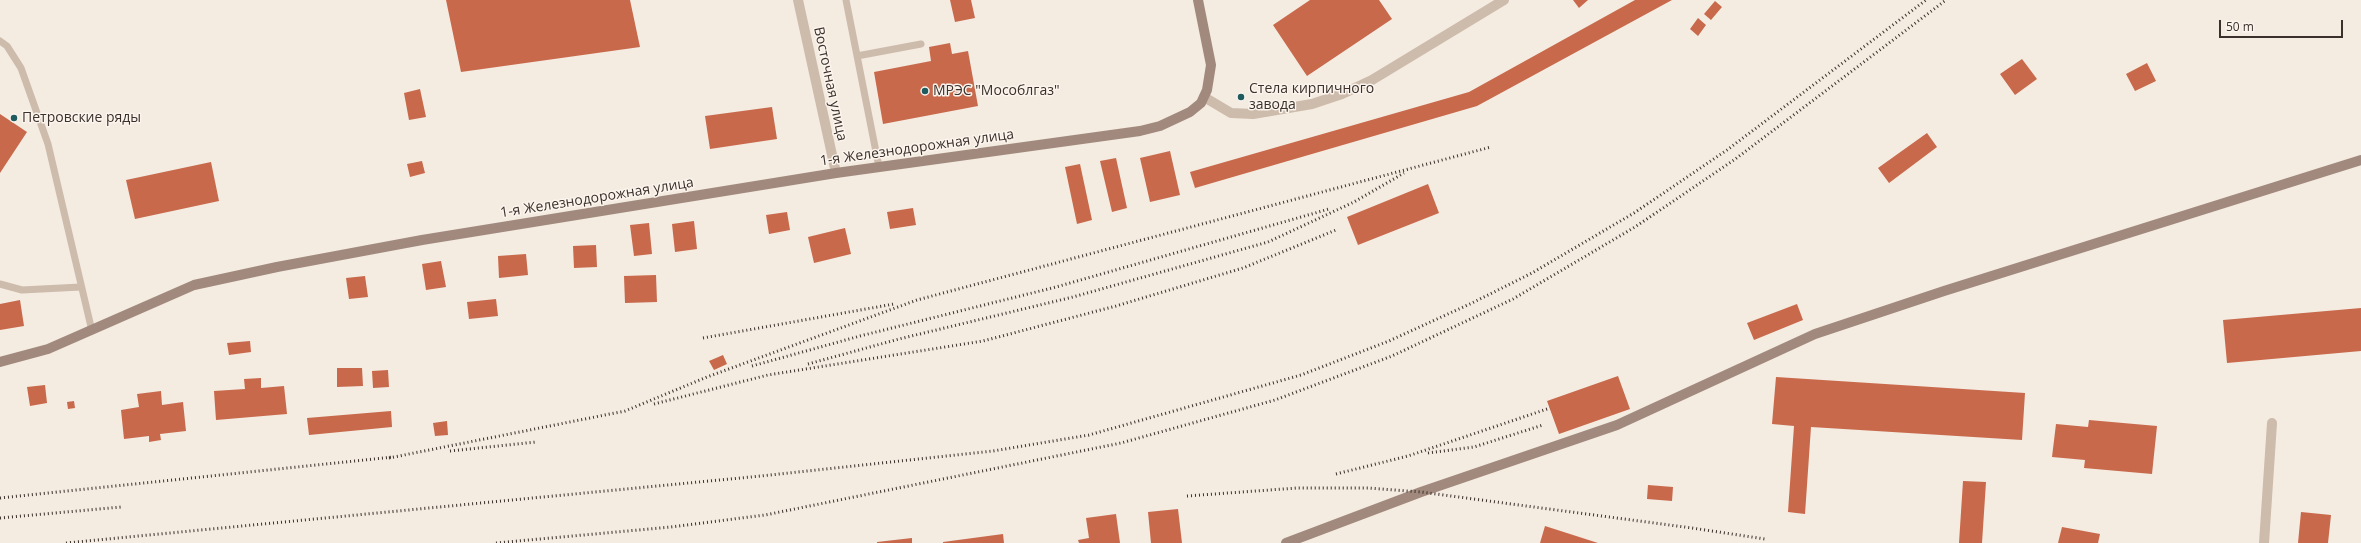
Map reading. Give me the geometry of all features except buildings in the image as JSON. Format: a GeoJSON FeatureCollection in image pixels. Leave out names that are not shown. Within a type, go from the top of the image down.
{"type":"FeatureCollection","features":[{"type":"Feature","properties":{"kind":"main road"},"geometry":{"type":"LineString","coordinates":[[1198,0],[1211,64],[1209,82],[1204,97]]}},
{"type":"Feature","properties":{"kind":"main road","name":"1-я Железнодорожная улица"},"geometry":{"type":"LineString","coordinates":[[0,362],[42,351],[92,332],[179,291],[209,281],[422,240],[879,167],[1140,131],[1180,118],[1196,108],[1204,97]]}},
{"type":"Feature","properties":{"kind":"main road"},"geometry":{"type":"LineString","coordinates":[[1286,543],[1421,492],[1617,425],[1815,334],[1952,289],[2361,160]]}},
{"type":"Feature","properties":{"kind":"street","name":"Восточная улица"},"geometry":{"type":"LineString","coordinates":[[798,0],[836,174]]}},
{"type":"Feature","properties":{"kind":"street"},"geometry":{"type":"LineString","coordinates":[[1204,97],[1231,112],[1253,114],[1312,104],[1342,94],[1372,80],[1504,0]]}},
{"type":"Feature","properties":{"kind":"street"},"geometry":{"type":"LineString","coordinates":[[2264,543],[2272,424]]}},
{"type":"Feature","properties":{"kind":"lane"},"geometry":{"type":"LineString","coordinates":[[846,0],[879,167]]}},
{"type":"Feature","properties":{"kind":"lane"},"geometry":{"type":"LineString","coordinates":[[0,41],[7,46],[21,68],[48,144],[92,332]]}},
{"type":"Feature","properties":{"kind":"lane"},"geometry":{"type":"LineString","coordinates":[[857,56],[921,44]]}},
{"type":"Feature","properties":{"kind":"lane"},"geometry":{"type":"LineString","coordinates":[[0,284],[22,290],[81,287]]}},
{"type":"Feature","properties":{"kind":"railway"},"geometry":{"type":"LineString","coordinates":[[66,543],[761,476],[993,451],[1089,435],[1301,375],[1389,341],[1472,303],[1532,273],[1634,213],[1727,150],[1926,0]]}},
{"type":"Feature","properties":{"kind":"railway"},"geometry":{"type":"LineString","coordinates":[[496,543],[671,527],[765,515],[1121,443],[1275,400],[1392,356],[1513,299],[1635,227],[1734,160],[1946,0]]}},
{"type":"Feature","properties":{"kind":"railway"},"geometry":{"type":"LineString","coordinates":[[389,458],[625,411],[707,377],[917,300],[1491,147]]}},
{"type":"Feature","properties":{"kind":"railway"},"geometry":{"type":"LineString","coordinates":[[808,364],[899,339],[1073,297],[1268,242],[1354,202],[1404,173]]}},
{"type":"Feature","properties":{"kind":"railway"},"geometry":{"type":"LineString","coordinates":[[752,366],[860,336],[1056,287],[1329,209]]}},
{"type":"Feature","properties":{"kind":"railway"},"geometry":{"type":"LineString","coordinates":[[654,404],[768,375],[983,341],[1116,306],[1243,268],[1336,230]]}},
{"type":"Feature","properties":{"kind":"railway"},"geometry":{"type":"LineString","coordinates":[[703,338],[894,304]]}},
{"type":"Feature","properties":{"kind":"railway"},"geometry":{"type":"LineString","coordinates":[[1336,474],[1408,456],[1550,408]]}},
{"type":"Feature","properties":{"kind":"railway"},"geometry":{"type":"LineString","coordinates":[[1428,453],[1474,447],[1543,425]]}},
{"type":"Feature","properties":{"kind":"railway"},"geometry":{"type":"LineString","coordinates":[[450,451],[536,442]]}},
{"type":"Feature","properties":{"kind":"railway"},"geometry":{"type":"LineString","coordinates":[[0,498],[393,457]]}},
{"type":"Feature","properties":{"kind":"railway"},"geometry":{"type":"LineString","coordinates":[[1187,496],[1297,488],[1368,488],[1421,492],[1765,539]]}},
{"type":"Feature","properties":{"kind":"railway"},"geometry":{"type":"LineString","coordinates":[[0,518],[121,507]]}},
{"type":"Feature","properties":{"kind":"place","name":"МРЭС \"Мособлгаз\""},"geometry":{"type":"Point","coordinates":[925,91]}},
{"type":"Feature","properties":{"kind":"place","name":"Стела кирпичного завода"},"geometry":{"type":"Point","coordinates":[1241,97]}},
{"type":"Feature","properties":{"kind":"place","name":"Петровские ряды"},"geometry":{"type":"Point","coordinates":[14,118]}}]}
